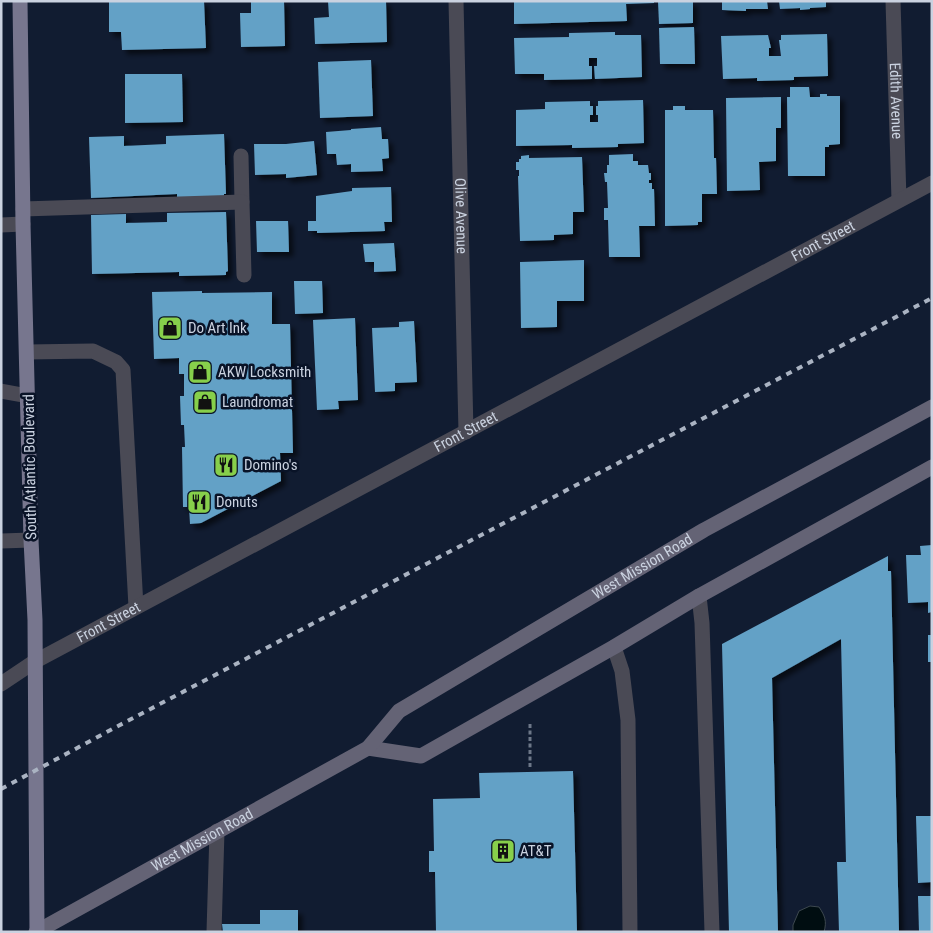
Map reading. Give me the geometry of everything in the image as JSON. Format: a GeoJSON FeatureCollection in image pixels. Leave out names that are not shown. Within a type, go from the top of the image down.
{"type":"FeatureCollection","features":[{"type":"Feature","properties":{"kind":"main road","name":"South Atlantic Boulevard"},"geometry":{"type":"LineString","coordinates":[[20,1],[23,216],[31,540],[35,620],[36,932]]}},
{"type":"Feature","properties":{"kind":"main road","name":"West Mission Road"},"geometry":{"type":"LineString","coordinates":[[36,932],[368,748],[399,710],[704,530],[932,407]]}},
{"type":"Feature","properties":{"kind":"main road"},"geometry":{"type":"LineString","coordinates":[[368,748],[421,756],[614,647],[699,596],[932,466]]}},
{"type":"Feature","properties":{"kind":"street","name":"Olive Avenue"},"geometry":{"type":"LineString","coordinates":[[456,1],[466,432]]}},
{"type":"Feature","properties":{"kind":"street","name":"Edith Avenue"},"geometry":{"type":"LineString","coordinates":[[893,1],[899,200]]}},
{"type":"Feature","properties":{"kind":"street"},"geometry":{"type":"LineString","coordinates":[[242,156],[244,275]]}},
{"type":"Feature","properties":{"kind":"street","name":"Front Street"},"geometry":{"type":"LineString","coordinates":[[1,684],[34,662],[136,607],[932,183]]}},
{"type":"Feature","properties":{"kind":"street"},"geometry":{"type":"LineString","coordinates":[[1,225],[23,216],[242,202]]}},
{"type":"Feature","properties":{"kind":"street"},"geometry":{"type":"LineString","coordinates":[[27,352],[93,351],[111,359],[123,370],[136,607]]}},
{"type":"Feature","properties":{"kind":"street"},"geometry":{"type":"LineString","coordinates":[[1,391],[28,396]]}},
{"type":"Feature","properties":{"kind":"street"},"geometry":{"type":"LineString","coordinates":[[1,541],[31,540]]}},
{"type":"Feature","properties":{"kind":"street"},"geometry":{"type":"LineString","coordinates":[[699,596],[702,632],[712,932]]}},
{"type":"Feature","properties":{"kind":"street"},"geometry":{"type":"LineString","coordinates":[[614,647],[622,671],[628,720],[630,932]]}},
{"type":"Feature","properties":{"kind":"street"},"geometry":{"type":"LineString","coordinates":[[214,932],[217,831]]}},
{"type":"Feature","properties":{"kind":"path"},"geometry":{"type":"LineString","coordinates":[[530,724],[530,768]]}},
{"type":"Feature","properties":{"kind":"shaded area"},"geometry":{"type":"Polygon","coordinates":[[[810,906],[819,907],[823,913],[825,919],[824,932],[793,932],[793,925],[799,911],[810,906]]]}},
{"type":"Feature","properties":{"kind":"building"},"geometry":{"type":"Polygon","coordinates":[[[109,1],[204,1],[206,48],[122,50],[121,32],[109,32],[109,1]]]}},
{"type":"Feature","properties":{"kind":"building"},"geometry":{"type":"Polygon","coordinates":[[[251,1],[284,1],[285,46],[241,47],[240,13],[251,13],[251,1]]]}},
{"type":"Feature","properties":{"kind":"building"},"geometry":{"type":"Polygon","coordinates":[[[328,1],[386,1],[387,42],[315,44],[314,18],[329,17],[328,1]]]}},
{"type":"Feature","properties":{"kind":"building"},"geometry":{"type":"Polygon","coordinates":[[[514,1],[654,1],[654,3],[626,4],[627,21],[514,24],[514,1]]]}},
{"type":"Feature","properties":{"kind":"building"},"geometry":{"type":"Polygon","coordinates":[[[658,1],[693,1],[693,23],[659,24],[658,1]]]}},
{"type":"Feature","properties":{"kind":"building"},"geometry":{"type":"Polygon","coordinates":[[[722,1],[767,1],[768,9],[746,9],[746,11],[722,10],[722,1]]]}},
{"type":"Feature","properties":{"kind":"building"},"geometry":{"type":"Polygon","coordinates":[[[779,1],[826,1],[826,7],[800,10],[800,8],[780,9],[779,1]]]}},
{"type":"Feature","properties":{"kind":"building"},"geometry":{"type":"Polygon","coordinates":[[[694,27],[695,64],[660,64],[659,28],[694,27]]]}},
{"type":"Feature","properties":{"kind":"building"},"geometry":{"type":"Polygon","coordinates":[[[615,32],[615,35],[641,35],[642,77],[595,79],[594,66],[597,66],[597,58],[589,58],[589,66],[592,66],[592,79],[544,80],[544,74],[515,74],[514,38],[569,37],[569,33],[615,32]]]}},
{"type":"Feature","properties":{"kind":"building"},"geometry":{"type":"Polygon","coordinates":[[[827,34],[828,76],[794,77],[794,80],[757,81],[757,78],[723,79],[721,36],[768,35],[771,48],[769,48],[769,56],[781,56],[779,40],[781,40],[781,35],[827,34]]]}},
{"type":"Feature","properties":{"kind":"building"},"geometry":{"type":"Polygon","coordinates":[[[371,60],[373,116],[320,118],[318,62],[371,60]]]}},
{"type":"Feature","properties":{"kind":"building"},"geometry":{"type":"Polygon","coordinates":[[[125,74],[182,74],[183,122],[125,123],[125,74]]]}},
{"type":"Feature","properties":{"kind":"building"},"geometry":{"type":"Polygon","coordinates":[[[790,87],[809,87],[810,97],[820,97],[820,94],[840,96],[840,144],[825,147],[825,176],[788,176],[787,97],[790,97],[790,87]]]}},
{"type":"Feature","properties":{"kind":"building"},"geometry":{"type":"Polygon","coordinates":[[[781,97],[781,128],[776,128],[776,161],[759,162],[760,190],[727,191],[726,98],[781,97]]]}},
{"type":"Feature","properties":{"kind":"building"},"geometry":{"type":"Polygon","coordinates":[[[643,100],[644,143],[618,144],[618,147],[572,148],[572,145],[516,146],[516,110],[545,109],[545,102],[590,101],[590,106],[593,106],[593,115],[590,115],[590,122],[598,122],[596,106],[598,106],[598,101],[643,100]]]}},
{"type":"Feature","properties":{"kind":"building"},"geometry":{"type":"Polygon","coordinates":[[[673,106],[685,106],[685,110],[713,110],[717,194],[702,194],[702,222],[698,222],[698,225],[665,226],[665,110],[673,110],[673,106]]]}},
{"type":"Feature","properties":{"kind":"building"},"geometry":{"type":"Polygon","coordinates":[[[381,127],[382,139],[388,139],[389,158],[382,159],[383,171],[351,172],[351,164],[337,165],[336,154],[327,154],[326,132],[381,127]]]}},
{"type":"Feature","properties":{"kind":"building"},"geometry":{"type":"Polygon","coordinates":[[[224,134],[226,194],[224,194],[224,198],[177,199],[177,194],[91,198],[89,137],[124,136],[124,146],[166,144],[166,136],[224,134]]]}},
{"type":"Feature","properties":{"kind":"building"},"geometry":{"type":"Polygon","coordinates":[[[314,141],[317,175],[286,178],[286,174],[255,175],[254,144],[286,144],[314,141]]]}},
{"type":"Feature","properties":{"kind":"building"},"geometry":{"type":"Polygon","coordinates":[[[633,154],[633,161],[638,161],[638,165],[648,165],[649,173],[651,173],[649,183],[652,183],[652,189],[654,189],[655,226],[639,226],[640,257],[609,257],[608,220],[604,220],[604,208],[608,208],[607,182],[605,182],[604,173],[607,173],[609,155],[633,154]]]}},
{"type":"Feature","properties":{"kind":"building"},"geometry":{"type":"Polygon","coordinates":[[[529,155],[529,158],[582,157],[584,212],[573,212],[573,234],[554,235],[554,240],[520,241],[519,170],[516,170],[516,162],[519,162],[521,156],[529,155]]]}},
{"type":"Feature","properties":{"kind":"building"},"geometry":{"type":"Polygon","coordinates":[[[391,187],[392,222],[384,222],[385,231],[317,233],[317,231],[308,231],[308,221],[316,221],[316,196],[352,191],[352,188],[391,187]]]}},
{"type":"Feature","properties":{"kind":"building"},"geometry":{"type":"Polygon","coordinates":[[[226,212],[228,271],[226,275],[179,276],[179,272],[92,274],[91,215],[126,214],[126,223],[167,222],[167,213],[226,212]]]}},
{"type":"Feature","properties":{"kind":"building"},"geometry":{"type":"Polygon","coordinates":[[[256,221],[288,221],[289,252],[257,252],[256,221]]]}},
{"type":"Feature","properties":{"kind":"building"},"geometry":{"type":"Polygon","coordinates":[[[394,243],[396,271],[374,272],[374,262],[365,262],[363,244],[394,243]]]}},
{"type":"Feature","properties":{"kind":"building"},"geometry":{"type":"Polygon","coordinates":[[[584,260],[584,301],[557,301],[557,327],[521,328],[520,262],[584,260]]]}},
{"type":"Feature","properties":{"kind":"building"},"geometry":{"type":"Polygon","coordinates":[[[294,281],[322,281],[323,313],[295,314],[294,281]]]}},
{"type":"Feature","properties":{"kind":"building"},"geometry":{"type":"Polygon","coordinates":[[[202,291],[202,293],[272,292],[272,324],[290,324],[293,453],[280,453],[281,481],[201,523],[190,524],[189,507],[183,507],[182,447],[185,447],[184,425],[181,425],[180,396],[184,396],[184,374],[179,374],[179,358],[154,359],[152,292],[202,291]]]}},
{"type":"Feature","properties":{"kind":"building"},"geometry":{"type":"Polygon","coordinates":[[[355,318],[358,400],[338,401],[339,409],[317,410],[313,320],[355,318]]]}},
{"type":"Feature","properties":{"kind":"building"},"geometry":{"type":"Polygon","coordinates":[[[414,321],[417,382],[395,383],[395,391],[375,392],[372,328],[399,327],[399,322],[414,321]]]}},
{"type":"Feature","properties":{"kind":"building"},"geometry":{"type":"Polygon","coordinates":[[[932,545],[932,612],[928,613],[928,602],[908,603],[906,555],[921,555],[920,546],[932,545]]]}},
{"type":"Feature","properties":{"kind":"building"},"geometry":{"type":"Polygon","coordinates":[[[888,556],[888,571],[891,571],[899,932],[839,932],[837,862],[846,862],[841,639],[772,678],[778,932],[729,932],[722,644],[888,556]]]}},
{"type":"Feature","properties":{"kind":"building"},"geometry":{"type":"Polygon","coordinates":[[[928,635],[932,635],[932,662],[928,662],[928,635]]]}},
{"type":"Feature","properties":{"kind":"building","name":"AT&T"},"geometry":{"type":"Polygon","coordinates":[[[573,771],[577,932],[436,932],[435,872],[429,872],[429,851],[434,851],[433,799],[480,798],[479,773],[573,771]]]}},
{"type":"Feature","properties":{"kind":"building"},"geometry":{"type":"Polygon","coordinates":[[[916,816],[932,816],[932,882],[918,883],[916,816]]]}},
{"type":"Feature","properties":{"kind":"building"},"geometry":{"type":"Polygon","coordinates":[[[918,896],[932,896],[932,932],[919,932],[918,896]]]}},
{"type":"Feature","properties":{"kind":"building"},"geometry":{"type":"Polygon","coordinates":[[[260,910],[298,910],[298,932],[223,932],[222,924],[260,924],[260,910]]]}},
{"type":"Feature","properties":{"kind":"railway"},"geometry":{"type":"LineString","coordinates":[[1,789],[932,298]]}},
{"type":"Feature","properties":{"kind":"place","name":"Do Art Ink"},"geometry":{"type":"Point","coordinates":[170,328]}},
{"type":"Feature","properties":{"kind":"place","name":"AKW Locksmith"},"geometry":{"type":"Point","coordinates":[200,372]}},
{"type":"Feature","properties":{"kind":"place","name":"Laundromat"},"geometry":{"type":"Point","coordinates":[205,402]}},
{"type":"Feature","properties":{"kind":"place","name":"Domino's"},"geometry":{"type":"Point","coordinates":[226,465]}},
{"type":"Feature","properties":{"kind":"place","name":"Donuts"},"geometry":{"type":"Point","coordinates":[199,502]}},
{"type":"Feature","properties":{"kind":"place","name":"AT&T"},"geometry":{"type":"Point","coordinates":[503,851]}}]}
